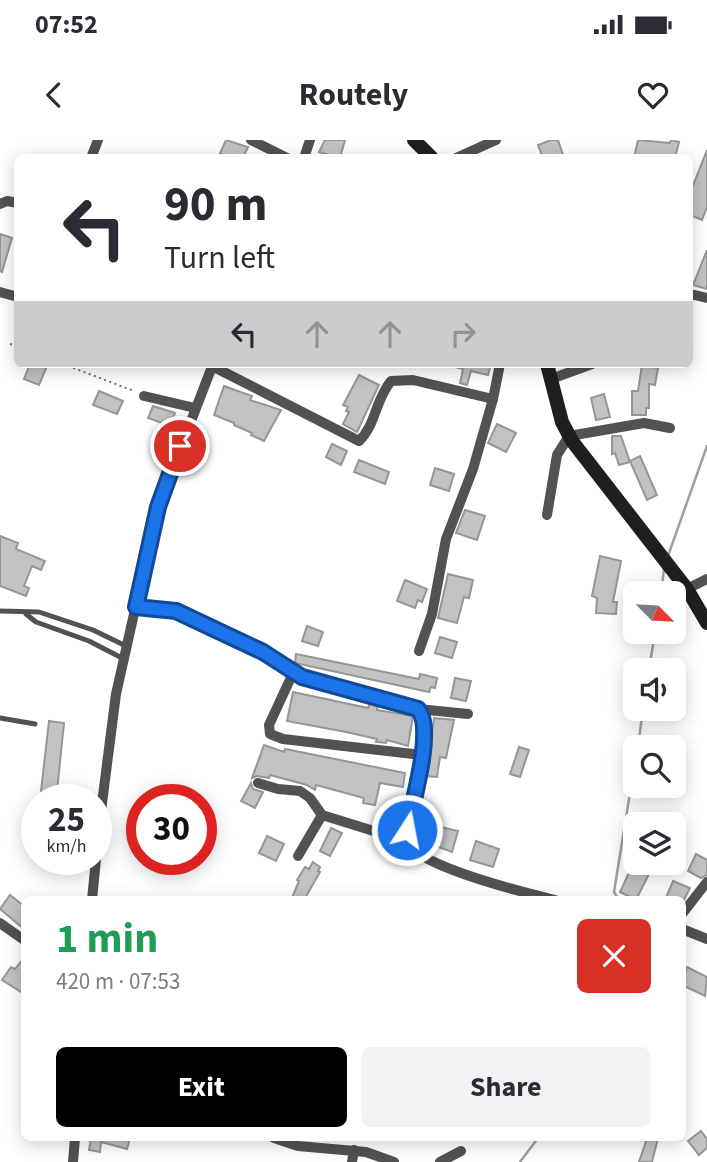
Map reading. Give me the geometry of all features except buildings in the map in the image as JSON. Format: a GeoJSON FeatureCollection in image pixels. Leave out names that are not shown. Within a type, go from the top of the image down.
{"type":"FeatureCollection","features":[{"type":"Feature","properties":{"kind":"main road"},"geometry":{"type":"LineString","coordinates":[[414,140],[429,154]]}},
{"type":"Feature","properties":{"kind":"main road"},"geometry":{"type":"LineString","coordinates":[[548,368],[559,414],[581,456],[687,589],[707,623]]}},
{"type":"Feature","properties":{"kind":"street"},"geometry":{"type":"LineString","coordinates":[[251,140],[279,154]]}},
{"type":"Feature","properties":{"kind":"street"},"geometry":{"type":"LineString","coordinates":[[465,154],[496,140]]}},
{"type":"Feature","properties":{"kind":"street"},"geometry":{"type":"LineString","coordinates":[[104,784],[122,658],[158,507],[211,368]]}},
{"type":"Feature","properties":{"kind":"street"},"geometry":{"type":"LineString","coordinates":[[218,368],[359,441],[369,430],[380,394],[391,381],[413,380],[493,398]]}},
{"type":"Feature","properties":{"kind":"street"},"geometry":{"type":"LineString","coordinates":[[419,651],[432,614],[446,539],[473,469],[499,368]]}},
{"type":"Feature","properties":{"kind":"street"},"geometry":{"type":"LineString","coordinates":[[551,379],[581,368]]}},
{"type":"Feature","properties":{"kind":"street"},"geometry":{"type":"LineString","coordinates":[[144,396],[195,408]]}},
{"type":"Feature","properties":{"kind":"street"},"geometry":{"type":"LineString","coordinates":[[547,515],[557,455],[569,436],[644,423],[670,428]]}},
{"type":"Feature","properties":{"kind":"street"},"geometry":{"type":"LineString","coordinates":[[687,589],[707,579]]}},
{"type":"Feature","properties":{"kind":"street"},"geometry":{"type":"LineString","coordinates":[[136,607],[176,611],[263,652],[293,673],[418,709],[468,714]]}},
{"type":"Feature","properties":{"kind":"street"},"geometry":{"type":"LineString","coordinates":[[293,673],[269,725],[270,734],[283,738],[422,755]]}},
{"type":"Feature","properties":{"kind":"street"},"geometry":{"type":"LineString","coordinates":[[407,841],[425,723],[418,709]]}},
{"type":"Feature","properties":{"kind":"street"},"geometry":{"type":"LineString","coordinates":[[257,783],[300,792],[310,798],[322,815],[407,841],[416,852],[457,870],[514,891],[537,896]]}},
{"type":"Feature","properties":{"kind":"street"},"geometry":{"type":"LineString","coordinates":[[298,856],[322,815]]}},
{"type":"Feature","properties":{"kind":"street"},"geometry":{"type":"LineString","coordinates":[[92,896],[94,875]]}},
{"type":"Feature","properties":{"kind":"street"},"geometry":{"type":"LineString","coordinates":[[686,909],[707,882]]}},
{"type":"Feature","properties":{"kind":"street"},"geometry":{"type":"LineString","coordinates":[[0,923],[21,938]]}},
{"type":"Feature","properties":{"kind":"street"},"geometry":{"type":"LineString","coordinates":[[686,931],[707,939]]}},
{"type":"Feature","properties":{"kind":"street"},"geometry":{"type":"LineString","coordinates":[[73,1162],[75,1141]]}},
{"type":"Feature","properties":{"kind":"street"},"geometry":{"type":"LineString","coordinates":[[283,1141],[298,1146],[354,1150],[394,1162]]}},
{"type":"Feature","properties":{"kind":"street"},"geometry":{"type":"LineString","coordinates":[[352,1162],[354,1150]]}},
{"type":"Feature","properties":{"kind":"street"},"geometry":{"type":"LineString","coordinates":[[440,1162],[461,1151]]}},
{"type":"Feature","properties":{"kind":"lane"},"geometry":{"type":"LineString","coordinates":[[0,611],[26,614],[39,612],[93,630],[126,646]]}},
{"type":"Feature","properties":{"kind":"lane"},"geometry":{"type":"LineString","coordinates":[[26,614],[36,622],[89,641],[122,658]]}},
{"type":"Feature","properties":{"kind":"lane"},"geometry":{"type":"LineString","coordinates":[[0,718],[35,724]]}},
{"type":"Feature","properties":{"kind":"path"},"geometry":{"type":"LineString","coordinates":[[10,344],[14,345]]}},
{"type":"Feature","properties":{"kind":"path"},"geometry":{"type":"LineString","coordinates":[[73,368],[144,396]]}},
{"type":"Feature","properties":{"kind":"waterway"},"geometry":{"type":"LineString","coordinates":[[668,556],[707,446]]}},
{"type":"Feature","properties":{"kind":"waterway"},"geometry":{"type":"LineString","coordinates":[[662,581],[664,569]]}},
{"type":"Feature","properties":{"kind":"waterway"},"geometry":{"type":"LineString","coordinates":[[651,658],[653,644]]}},
{"type":"Feature","properties":{"kind":"waterway"},"geometry":{"type":"LineString","coordinates":[[640,735],[641,721]]}},
{"type":"Feature","properties":{"kind":"waterway"},"geometry":{"type":"LineString","coordinates":[[616,896],[614,892],[629,798]]}},
{"type":"Feature","properties":{"kind":"waterway"},"geometry":{"type":"LineString","coordinates":[[520,1162],[536,1141]]}},
{"type":"Feature","properties":{"kind":"route"},"geometry":{"type":"LineString","coordinates":[[180,446],[158,507],[136,607],[169,608],[263,652],[302,677],[418,709],[423,714],[425,723],[422,755],[407,830]]}}]}
